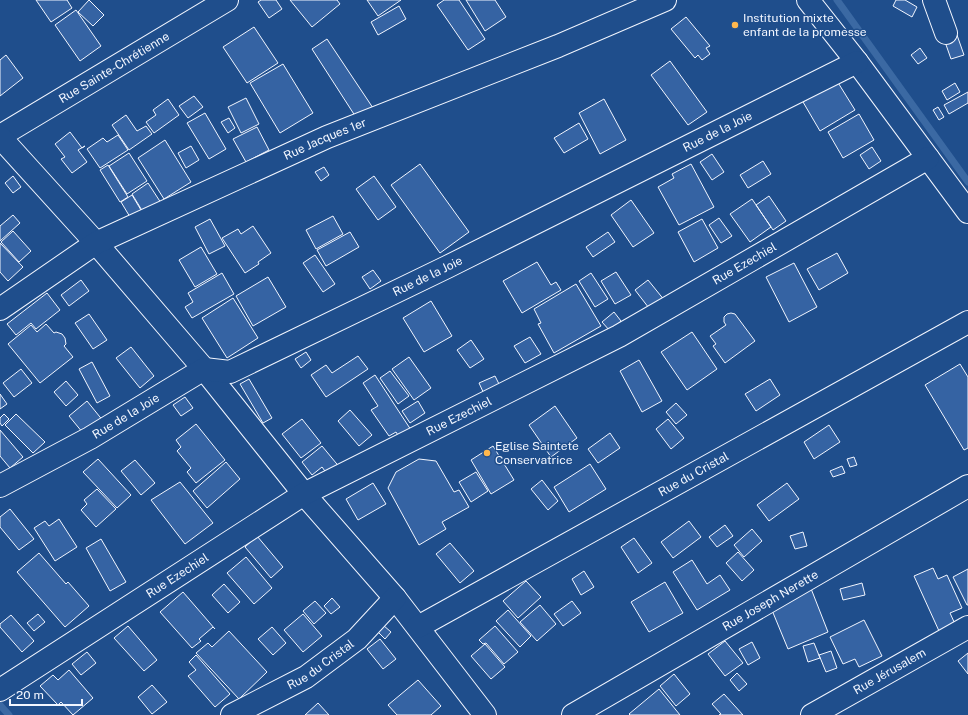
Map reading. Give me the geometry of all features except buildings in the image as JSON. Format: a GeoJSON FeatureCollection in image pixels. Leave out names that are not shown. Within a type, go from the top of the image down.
{"type":"FeatureCollection","features":[{"type":"Feature","properties":{"kind":"street","name":"Rue Sainte-Chrétienne"},"geometry":{"type":"LineString","coordinates":[[0,136],[228,0]]}},
{"type":"Feature","properties":{"kind":"street","name":"Rue Jacques 1er"},"geometry":{"type":"LineString","coordinates":[[0,309],[96,243],[327,137],[558,46],[665,0]]}},
{"type":"Feature","properties":{"kind":"street"},"geometry":{"type":"LineString","coordinates":[[808,0],[857,62],[968,212]]}},
{"type":"Feature","properties":{"kind":"street"},"geometry":{"type":"LineString","coordinates":[[934,0],[946,33]]}},
{"type":"Feature","properties":{"kind":"street","name":"Rue de la Joie"},"geometry":{"type":"LineString","coordinates":[[0,486],[90,438],[204,369],[230,372],[447,267],[857,62]]}},
{"type":"Feature","properties":{"kind":"street"},"geometry":{"type":"LineString","coordinates":[[0,136],[96,243],[204,369],[304,494],[396,598],[485,715]]}},
{"type":"Feature","properties":{"kind":"street","name":"Rue Ezechiel"},"geometry":{"type":"LineString","coordinates":[[0,690],[304,494],[619,336],[928,158]]}},
{"type":"Feature","properties":{"kind":"street","name":"Rue du Cristal"},"geometry":{"type":"LineString","coordinates":[[418,627],[968,322]]}},
{"type":"Feature","properties":{"kind":"street","name":"Rue Joseph Nerette"},"geometry":{"type":"LineString","coordinates":[[573,715],[968,486]]}},
{"type":"Feature","properties":{"kind":"street","name":"Rue du Cristal"},"geometry":{"type":"LineString","coordinates":[[232,715],[306,677],[357,639],[396,598]]}},
{"type":"Feature","properties":{"kind":"street","name":"Rue Jérusalem"},"geometry":{"type":"LineString","coordinates":[[812,715],[968,627]]}},
{"type":"Feature","properties":{"kind":"waterway"},"geometry":{"type":"LineString","coordinates":[[837,0],[968,182]]}},
{"type":"Feature","properties":{"kind":"waterway"},"geometry":{"type":"LineString","coordinates":[[0,705],[9,715]]}},
{"type":"Feature","properties":{"kind":"place","name":"Institution mixte enfant de la promesse"},"geometry":{"type":"Point","coordinates":[735,25]}},
{"type":"Feature","properties":{"kind":"place","name":"Eglise Saintete Conservatrice"},"geometry":{"type":"Point","coordinates":[487,453]}}]}
